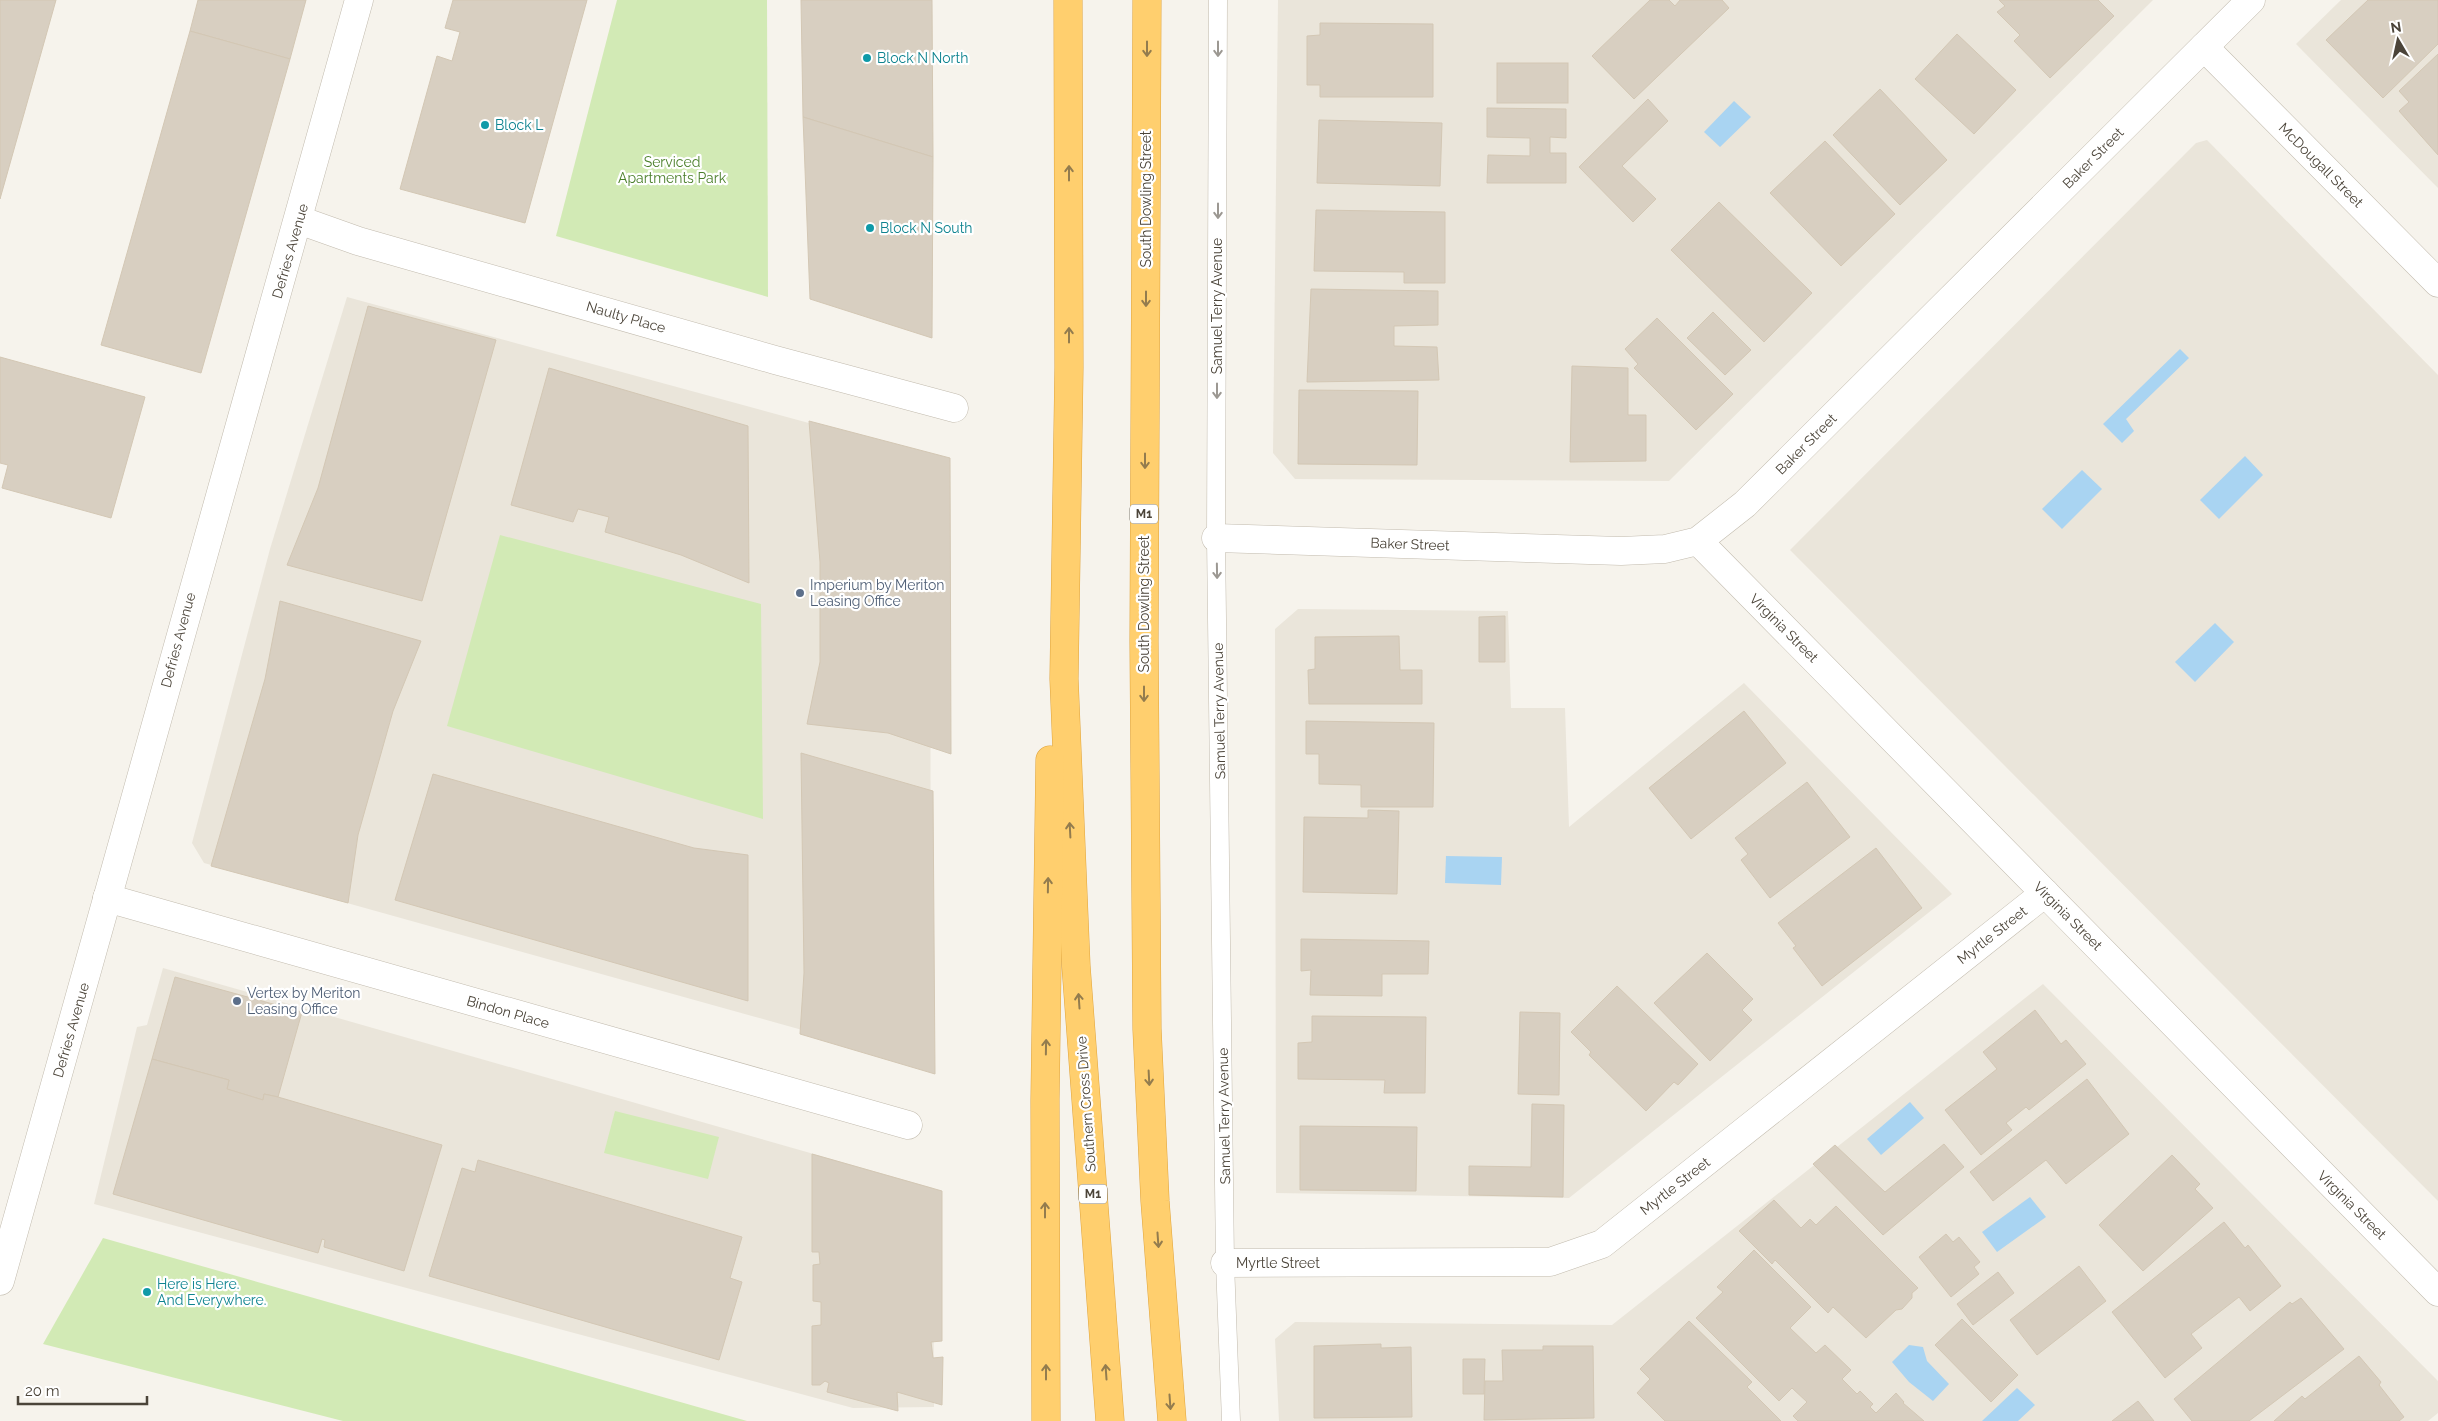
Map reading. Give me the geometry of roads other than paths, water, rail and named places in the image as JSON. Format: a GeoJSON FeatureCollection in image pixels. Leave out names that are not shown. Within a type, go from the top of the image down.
{"type":"FeatureCollection","features":[{"type":"Feature","properties":{"kind":"highway","name":"M1"},"geometry":{"type":"LineString","coordinates":[[1068,0],[1069,367]]}},
{"type":"Feature","properties":{"kind":"highway","name":"South Dowling Street"},"geometry":{"type":"LineString","coordinates":[[1147,0],[1144,621],[1147,1029],[1155,1201],[1172,1421]]}},
{"type":"Feature","properties":{"kind":"highway","name":"Southern Cross Drive"},"geometry":{"type":"LineString","coordinates":[[1069,367],[1064,680],[1076,966],[1110,1421]]}},
{"type":"Feature","properties":{"kind":"highway"},"geometry":{"type":"LineString","coordinates":[[1046,1421],[1045,1100],[1050,769],[1069,367]]}},
{"type":"Feature","properties":{"kind":"street","name":"Defries Avenue"},"geometry":{"type":"LineString","coordinates":[[0,1281],[196,576],[299,220],[359,0]]}},
{"type":"Feature","properties":{"kind":"street","name":"Baker Street"},"geometry":{"type":"LineString","coordinates":[[1216,538],[1621,551],[1665,549],[1698,541],[1745,504],[2251,0]]}},
{"type":"Feature","properties":{"kind":"street","name":"McDougall Street"},"geometry":{"type":"LineString","coordinates":[[2204,47],[2438,283]]}},
{"type":"Feature","properties":{"kind":"street","name":"Naulty Place"},"geometry":{"type":"LineString","coordinates":[[299,220],[358,241],[774,360],[954,408]]}},
{"type":"Feature","properties":{"kind":"street","name":"Virginia Street"},"geometry":{"type":"LineString","coordinates":[[1698,541],[2438,1292]]}},
{"type":"Feature","properties":{"kind":"street","name":"Myrtle Street"},"geometry":{"type":"LineString","coordinates":[[1225,1263],[1550,1262],[1602,1244],[2045,893]]}},
{"type":"Feature","properties":{"kind":"street","name":"Bindon Place"},"geometry":{"type":"LineString","coordinates":[[108,898],[908,1125]]}},
{"type":"Feature","properties":{"kind":"lane","name":"Samuel Terry Avenue"},"geometry":{"type":"LineString","coordinates":[[1218,0],[1216,538],[1225,1263],[1231,1421]]}},
{"type":"Feature","properties":{"kind":"water"},"geometry":{"type":"Polygon","coordinates":[[[1734,101],[1751,117],[1720,147],[1704,132],[1734,101]]]}},
{"type":"Feature","properties":{"kind":"water"},"geometry":{"type":"Polygon","coordinates":[[[2180,349],[2189,358],[2126,419],[2134,431],[2122,443],[2103,424],[2180,349]]]}},
{"type":"Feature","properties":{"kind":"water"},"geometry":{"type":"Polygon","coordinates":[[[2245,456],[2263,475],[2219,519],[2200,500],[2245,456]]]}},
{"type":"Feature","properties":{"kind":"water"},"geometry":{"type":"Polygon","coordinates":[[[2082,470],[2102,489],[2062,529],[2042,509],[2082,470]]]}},
{"type":"Feature","properties":{"kind":"water"},"geometry":{"type":"Polygon","coordinates":[[[2215,623],[2234,642],[2195,682],[2175,662],[2215,623]]]}},
{"type":"Feature","properties":{"kind":"water"},"geometry":{"type":"Polygon","coordinates":[[[1446,856],[1502,857],[1501,885],[1445,883],[1446,856]]]}},
{"type":"Feature","properties":{"kind":"water"},"geometry":{"type":"Polygon","coordinates":[[[1910,1102],[1924,1118],[1881,1155],[1867,1139],[1910,1102]]]}},
{"type":"Feature","properties":{"kind":"water"},"geometry":{"type":"Polygon","coordinates":[[[2030,1197],[2046,1217],[1997,1252],[1982,1232],[2030,1197]]]}},
{"type":"Feature","properties":{"kind":"water"},"geometry":{"type":"Polygon","coordinates":[[[1909,1345],[1923,1347],[1927,1361],[1949,1384],[1933,1401],[1909,1382],[1892,1362],[1909,1345]]]}},
{"type":"Feature","properties":{"kind":"water"},"geometry":{"type":"Polygon","coordinates":[[[2017,1388],[2035,1405],[2018,1421],[1982,1421],[2017,1388]]]}},
{"type":"Feature","properties":{"kind":"place","name":"Block N North"},"geometry":{"type":"Point","coordinates":[867,58]}},
{"type":"Feature","properties":{"kind":"place","name":"Block L"},"geometry":{"type":"Point","coordinates":[485,125]}},
{"type":"Feature","properties":{"kind":"place","name":"Block N South"},"geometry":{"type":"Point","coordinates":[870,228]}},
{"type":"Feature","properties":{"kind":"place","name":"Imperium by Meriton Leasing Office"},"geometry":{"type":"Point","coordinates":[800,593]}},
{"type":"Feature","properties":{"kind":"place","name":"Vertex by Meriton Leasing Office"},"geometry":{"type":"Point","coordinates":[237,1001]}},
{"type":"Feature","properties":{"kind":"place","name":"Here is Here. And Everywhere."},"geometry":{"type":"Point","coordinates":[147,1292]}},
{"type":"Feature","properties":{"kind":"park label","name":"Serviced Apartments Park"},"geometry":{"type":"Point","coordinates":[672,170]}}]}
